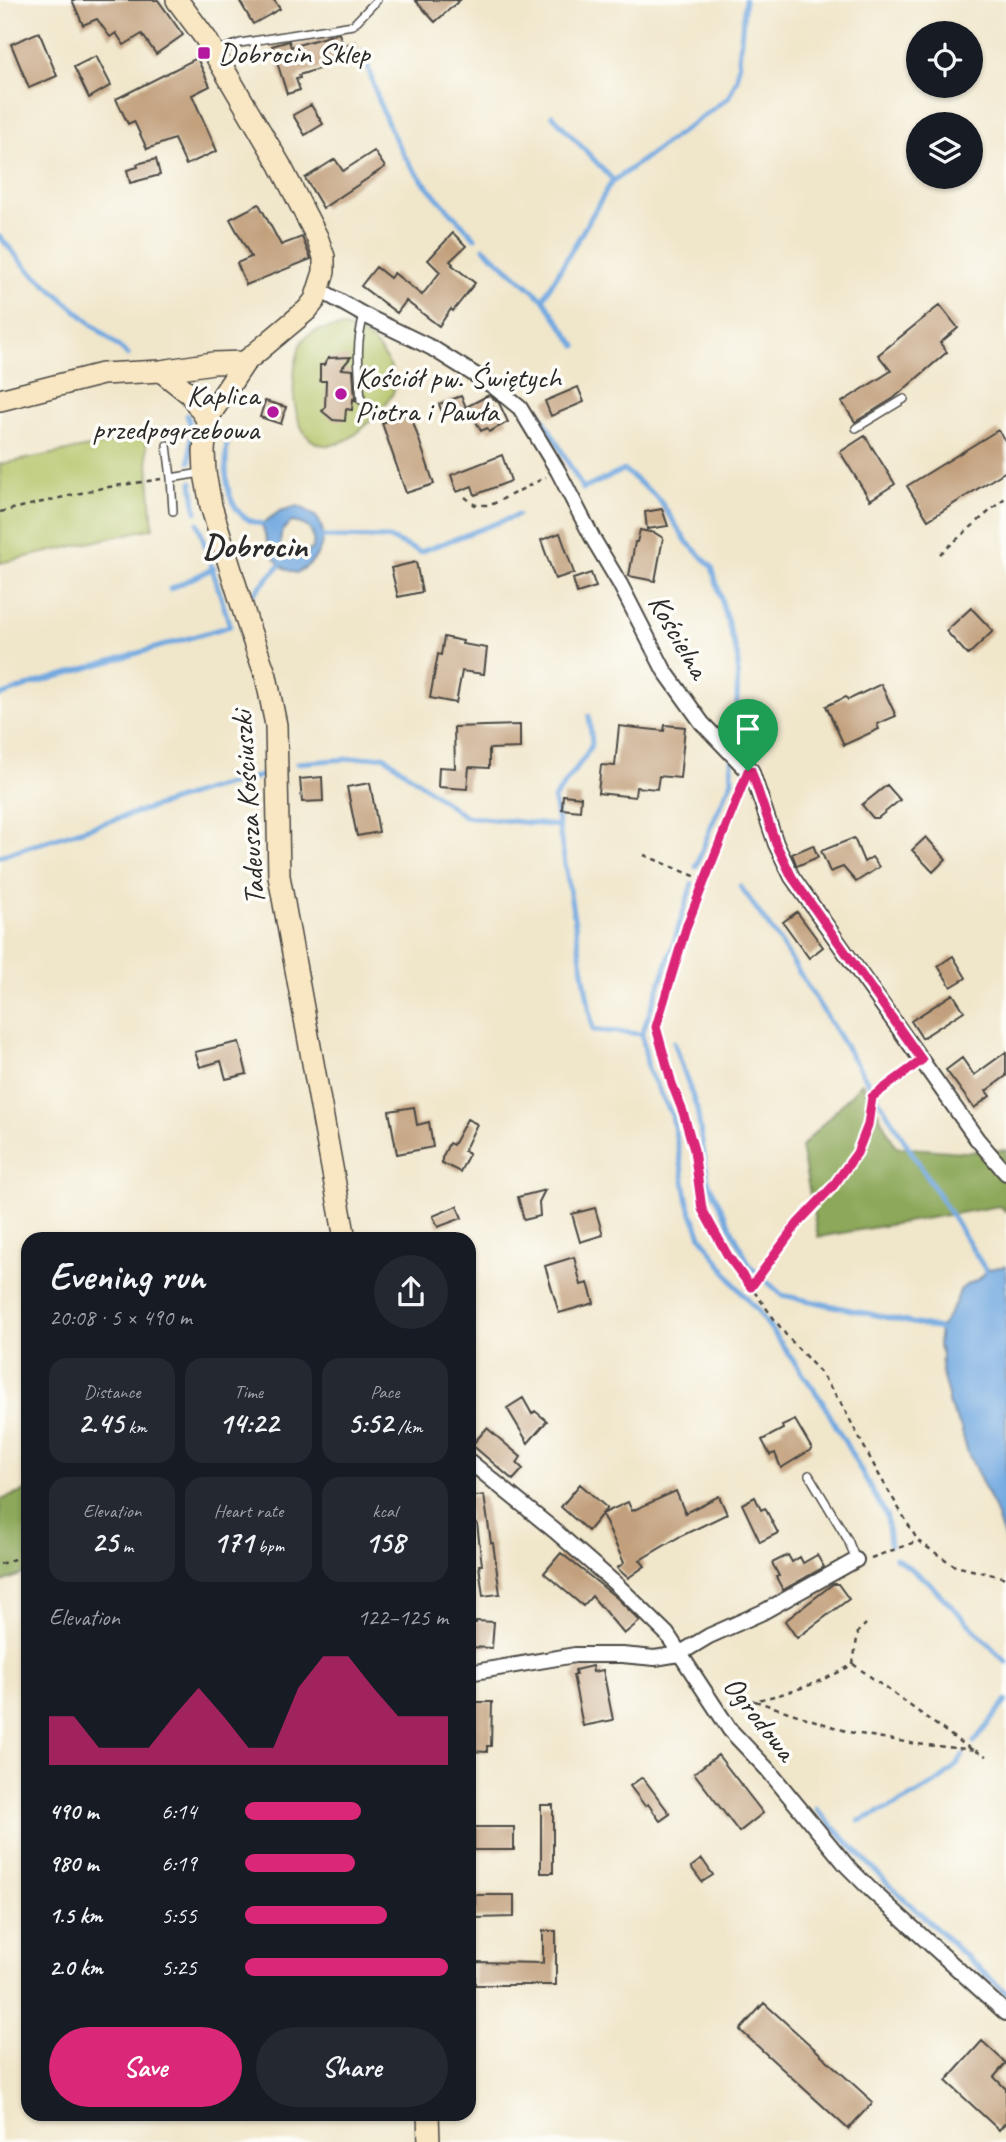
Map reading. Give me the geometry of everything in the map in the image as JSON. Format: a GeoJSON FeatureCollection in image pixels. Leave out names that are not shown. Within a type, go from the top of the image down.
{"type":"FeatureCollection","features":[{"type":"Feature","properties":{"kind":"street"},"geometry":{"type":"LineString","coordinates":[[161,371],[190,394],[206,419],[245,362],[316,300],[324,272],[324,257],[317,237],[280,165],[214,52],[177,0]]}},
{"type":"Feature","properties":{"kind":"street","name":"Kościelna"},"geometry":{"type":"LineString","coordinates":[[320,289],[364,315],[432,348],[493,386],[520,408],[558,471],[664,670],[702,723],[748,771],[751,770],[776,844],[792,877],[977,1139],[1006,1173]]}},
{"type":"Feature","properties":{"kind":"street"},"geometry":{"type":"LineString","coordinates":[[0,400],[102,374],[245,362]]}},
{"type":"Feature","properties":{"kind":"street","name":"Tadeusza Kościuszki"},"geometry":{"type":"LineString","coordinates":[[206,419],[205,473],[211,506],[266,676],[276,726],[279,876],[344,1232]]}},
{"type":"Feature","properties":{"kind":"street","name":"Ogrodowa"},"geometry":{"type":"LineString","coordinates":[[476,1467],[618,1586],[667,1634],[730,1730],[768,1770],[848,1866],[1006,2013]]}},
{"type":"Feature","properties":{"kind":"street"},"geometry":{"type":"LineString","coordinates":[[476,1671],[575,1655],[655,1658],[679,1654],[709,1636],[763,1612],[856,1560]]}},
{"type":"Feature","properties":{"kind":"street"},"geometry":{"type":"LineString","coordinates":[[428,2121],[429,2142]]}},
{"type":"Feature","properties":{"kind":"lane"},"geometry":{"type":"LineString","coordinates":[[214,52],[240,43],[353,25],[377,0]]}},
{"type":"Feature","properties":{"kind":"lane"},"geometry":{"type":"LineString","coordinates":[[361,400],[358,350],[364,315]]}},
{"type":"Feature","properties":{"kind":"lane"},"geometry":{"type":"LineString","coordinates":[[856,428],[904,399]]}},
{"type":"Feature","properties":{"kind":"lane"},"geometry":{"type":"LineString","coordinates":[[167,445],[173,511]]}},
{"type":"Feature","properties":{"kind":"lane"},"geometry":{"type":"LineString","coordinates":[[171,478],[205,473]]}},
{"type":"Feature","properties":{"kind":"lane"},"geometry":{"type":"LineString","coordinates":[[809,1475],[848,1540],[856,1560]]}},
{"type":"Feature","properties":{"kind":"path"},"geometry":{"type":"LineString","coordinates":[[465,498],[475,505],[491,505],[558,471]]}},
{"type":"Feature","properties":{"kind":"path"},"geometry":{"type":"LineString","coordinates":[[0,512],[102,488],[171,478]]}},
{"type":"Feature","properties":{"kind":"path"},"geometry":{"type":"LineString","coordinates":[[940,554],[1006,497]]}},
{"type":"Feature","properties":{"kind":"path"},"geometry":{"type":"LineString","coordinates":[[748,771],[687,925],[656,1027],[694,1150],[702,1209],[728,1256],[786,1335],[819,1371],[841,1403],[918,1541],[956,1566],[1006,1578]]}},
{"type":"Feature","properties":{"kind":"path"},"geometry":{"type":"LineString","coordinates":[[644,855],[704,880]]}},
{"type":"Feature","properties":{"kind":"path"},"geometry":{"type":"LineString","coordinates":[[751,1287],[798,1223],[833,1186],[857,1153],[868,1125],[872,1097],[922,1060]]}},
{"type":"Feature","properties":{"kind":"path"},"geometry":{"type":"LineString","coordinates":[[856,1560],[878,1556],[918,1541]]}},
{"type":"Feature","properties":{"kind":"path"},"geometry":{"type":"LineString","coordinates":[[0,1564],[21,1556]]}},
{"type":"Feature","properties":{"kind":"path"},"geometry":{"type":"LineString","coordinates":[[716,1707],[789,1693],[835,1675],[853,1664],[858,1632],[866,1624]]}},
{"type":"Feature","properties":{"kind":"path"},"geometry":{"type":"LineString","coordinates":[[853,1664],[964,1745],[986,1756]]}},
{"type":"Feature","properties":{"kind":"path"},"geometry":{"type":"LineString","coordinates":[[755,1701],[849,1732],[916,1744],[975,1750]]}},
{"type":"Feature","properties":{"kind":"green space"},"geometry":{"type":"Polygon","coordinates":[[[345,327],[365,336],[382,353],[394,376],[394,390],[385,404],[354,435],[336,444],[321,445],[310,439],[302,429],[297,415],[294,384],[297,356],[302,342],[313,332],[345,327]]]}},
{"type":"Feature","properties":{"kind":"green space"},"geometry":{"type":"Polygon","coordinates":[[[146,436],[153,528],[0,563],[0,464],[146,436]]]}},
{"type":"Feature","properties":{"kind":"green space"},"geometry":{"type":"Polygon","coordinates":[[[862,1083],[896,1147],[964,1152],[1006,1150],[1006,1212],[1000,1206],[818,1237],[801,1147],[862,1083]]]}},
{"type":"Feature","properties":{"kind":"green space"},"geometry":{"type":"Polygon","coordinates":[[[21,1492],[21,1575],[0,1583],[0,1500],[21,1492]]]}},
{"type":"Feature","properties":{"kind":"water"},"geometry":{"type":"Polygon","coordinates":[[[298,506],[315,516],[321,526],[323,534],[320,550],[310,564],[296,573],[276,561],[262,524],[280,511],[298,506]],[[292,522],[288,525],[281,537],[281,549],[291,556],[302,555],[313,548],[310,529],[292,522]]]}},
{"type":"Feature","properties":{"kind":"water"},"geometry":{"type":"Polygon","coordinates":[[[1006,1266],[1006,1544],[994,1508],[948,1403],[941,1371],[942,1354],[938,1345],[940,1329],[960,1290],[979,1279],[989,1269],[1006,1266]]]}},
{"type":"Feature","properties":{"kind":"building"},"geometry":{"type":"Polygon","coordinates":[[[72,0],[158,0],[183,35],[156,54],[142,34],[124,45],[116,33],[110,37],[97,19],[83,25],[72,0]]]}},
{"type":"Feature","properties":{"kind":"building"},"geometry":{"type":"Polygon","coordinates":[[[239,0],[274,0],[280,9],[253,24],[239,0]]]}},
{"type":"Feature","properties":{"kind":"building"},"geometry":{"type":"Polygon","coordinates":[[[415,0],[460,0],[435,22],[415,0]]]}},
{"type":"Feature","properties":{"kind":"building"},"geometry":{"type":"Polygon","coordinates":[[[39,32],[57,76],[29,88],[11,44],[39,32]]]}},
{"type":"Feature","properties":{"kind":"building"},"geometry":{"type":"Polygon","coordinates":[[[339,33],[343,46],[355,42],[361,60],[348,64],[347,60],[299,75],[300,78],[296,79],[300,90],[287,94],[272,46],[289,41],[291,47],[339,33]]]}},
{"type":"Feature","properties":{"kind":"building"},"geometry":{"type":"Polygon","coordinates":[[[96,56],[111,85],[89,98],[74,67],[96,56]]]}},
{"type":"Feature","properties":{"kind":"building"},"geometry":{"type":"Polygon","coordinates":[[[197,58],[210,86],[192,95],[217,151],[186,165],[174,139],[147,149],[134,121],[128,124],[116,99],[197,58]]]}},
{"type":"Feature","properties":{"kind":"building"},"geometry":{"type":"Polygon","coordinates":[[[311,105],[323,124],[305,135],[293,115],[311,105]]]}},
{"type":"Feature","properties":{"kind":"building"},"geometry":{"type":"Polygon","coordinates":[[[374,151],[385,167],[323,208],[305,178],[335,159],[343,171],[374,151]]]}},
{"type":"Feature","properties":{"kind":"building"},"geometry":{"type":"Polygon","coordinates":[[[156,159],[160,175],[130,183],[127,170],[156,159]]]}},
{"type":"Feature","properties":{"kind":"building"},"geometry":{"type":"Polygon","coordinates":[[[259,204],[281,245],[302,237],[311,259],[246,285],[237,263],[251,257],[230,219],[259,204]]]}},
{"type":"Feature","properties":{"kind":"building"},"geometry":{"type":"Polygon","coordinates":[[[453,233],[466,246],[450,261],[475,283],[439,326],[406,301],[397,313],[361,286],[376,267],[390,278],[394,273],[422,295],[440,272],[428,260],[453,233]]]}},
{"type":"Feature","properties":{"kind":"building"},"geometry":{"type":"Polygon","coordinates":[[[940,305],[958,328],[940,343],[947,352],[894,398],[855,422],[842,402],[891,371],[878,355],[940,305]]]}},
{"type":"Feature","properties":{"kind":"building","name":"Kościół pw. Świętych Piotra i Pawła"},"geometry":{"type":"Polygon","coordinates":[[[351,357],[341,369],[353,370],[355,400],[353,399],[352,410],[346,409],[345,421],[333,420],[322,411],[325,408],[326,381],[320,381],[320,365],[324,365],[328,358],[351,357]]]}},
{"type":"Feature","properties":{"kind":"building"},"geometry":{"type":"Polygon","coordinates":[[[578,387],[584,402],[551,416],[545,401],[578,387]]]}},
{"type":"Feature","properties":{"kind":"building"},"geometry":{"type":"Polygon","coordinates":[[[489,395],[499,403],[508,422],[489,432],[487,428],[481,431],[468,406],[489,395]]]}},
{"type":"Feature","properties":{"kind":"building"},"geometry":{"type":"Polygon","coordinates":[[[461,396],[466,407],[443,415],[439,404],[461,396]]]}},
{"type":"Feature","properties":{"kind":"building","name":"Kaplica przedpogrzebowa"},"geometry":{"type":"Polygon","coordinates":[[[265,401],[286,407],[281,424],[260,417],[265,401]]]}},
{"type":"Feature","properties":{"kind":"building"},"geometry":{"type":"Polygon","coordinates":[[[410,413],[434,484],[406,493],[382,423],[410,413]]]}},
{"type":"Feature","properties":{"kind":"building"},"geometry":{"type":"Polygon","coordinates":[[[998,430],[1006,442],[1006,471],[928,520],[907,486],[998,430]]]}},
{"type":"Feature","properties":{"kind":"building"},"geometry":{"type":"Polygon","coordinates":[[[865,436],[895,484],[870,500],[840,452],[865,436]]]}},
{"type":"Feature","properties":{"kind":"building"},"geometry":{"type":"Polygon","coordinates":[[[502,455],[511,481],[475,495],[472,486],[457,492],[451,475],[502,455]]]}},
{"type":"Feature","properties":{"kind":"building"},"geometry":{"type":"Polygon","coordinates":[[[662,509],[668,526],[647,529],[645,512],[662,509]]]}},
{"type":"Feature","properties":{"kind":"building"},"geometry":{"type":"Polygon","coordinates":[[[640,530],[663,538],[655,581],[629,576],[640,530]]]}},
{"type":"Feature","properties":{"kind":"building"},"geometry":{"type":"Polygon","coordinates":[[[560,533],[574,573],[555,579],[541,540],[560,533]]]}},
{"type":"Feature","properties":{"kind":"building"},"geometry":{"type":"Polygon","coordinates":[[[416,562],[422,592],[398,597],[391,568],[416,562]]]}},
{"type":"Feature","properties":{"kind":"building"},"geometry":{"type":"Polygon","coordinates":[[[591,573],[596,587],[577,593],[573,579],[591,573]]]}},
{"type":"Feature","properties":{"kind":"building"},"geometry":{"type":"Polygon","coordinates":[[[971,608],[993,631],[968,655],[946,631],[971,608]]]}},
{"type":"Feature","properties":{"kind":"building"},"geometry":{"type":"Polygon","coordinates":[[[444,637],[463,641],[462,644],[487,648],[484,674],[462,671],[456,703],[430,698],[444,637]]]}},
{"type":"Feature","properties":{"kind":"building"},"geometry":{"type":"Polygon","coordinates":[[[881,684],[896,716],[877,724],[879,729],[844,745],[826,706],[846,697],[848,700],[881,684]]]}},
{"type":"Feature","properties":{"kind":"building"},"geometry":{"type":"Polygon","coordinates":[[[520,725],[520,748],[489,749],[489,768],[469,767],[467,789],[438,787],[439,767],[455,768],[454,727],[520,725]]]}},
{"type":"Feature","properties":{"kind":"building"},"geometry":{"type":"Polygon","coordinates":[[[665,725],[685,727],[680,778],[659,776],[657,789],[636,787],[635,797],[598,793],[601,765],[615,766],[619,726],[664,731],[665,725]]]}},
{"type":"Feature","properties":{"kind":"building"},"geometry":{"type":"Polygon","coordinates":[[[322,777],[323,801],[302,802],[300,779],[322,777]]]}},
{"type":"Feature","properties":{"kind":"building"},"geometry":{"type":"Polygon","coordinates":[[[370,783],[379,832],[357,836],[347,787],[370,783]]]}},
{"type":"Feature","properties":{"kind":"building"},"geometry":{"type":"Polygon","coordinates":[[[887,785],[900,800],[878,818],[873,818],[862,805],[887,785]]]}},
{"type":"Feature","properties":{"kind":"building"},"geometry":{"type":"Polygon","coordinates":[[[563,795],[581,797],[580,811],[562,809],[563,795]]]}},
{"type":"Feature","properties":{"kind":"building"},"geometry":{"type":"Polygon","coordinates":[[[926,837],[946,859],[933,872],[912,850],[926,837]]]}},
{"type":"Feature","properties":{"kind":"building"},"geometry":{"type":"Polygon","coordinates":[[[854,838],[864,862],[872,857],[879,867],[856,882],[843,867],[830,872],[821,851],[854,838]]]}},
{"type":"Feature","properties":{"kind":"building"},"geometry":{"type":"Polygon","coordinates":[[[813,845],[818,857],[797,866],[792,854],[813,845]]]}},
{"type":"Feature","properties":{"kind":"building"},"geometry":{"type":"Polygon","coordinates":[[[797,912],[823,947],[809,958],[783,922],[797,912]]]}},
{"type":"Feature","properties":{"kind":"building"},"geometry":{"type":"Polygon","coordinates":[[[953,956],[966,978],[951,987],[938,966],[953,956]]]}},
{"type":"Feature","properties":{"kind":"building"},"geometry":{"type":"Polygon","coordinates":[[[953,994],[964,1011],[922,1038],[911,1021],[953,994]]]}},
{"type":"Feature","properties":{"kind":"building"},"geometry":{"type":"Polygon","coordinates":[[[239,1042],[247,1074],[226,1079],[221,1061],[200,1067],[195,1052],[239,1042]]]}},
{"type":"Feature","properties":{"kind":"building"},"geometry":{"type":"Polygon","coordinates":[[[1006,1052],[1006,1076],[986,1091],[990,1096],[974,1108],[946,1070],[962,1058],[974,1075],[1006,1052]]]}},
{"type":"Feature","properties":{"kind":"building"},"geometry":{"type":"Polygon","coordinates":[[[414,1107],[417,1125],[429,1122],[433,1147],[397,1154],[389,1111],[414,1107]]]}},
{"type":"Feature","properties":{"kind":"building"},"geometry":{"type":"Polygon","coordinates":[[[467,1119],[477,1124],[464,1151],[469,1154],[460,1172],[442,1163],[442,1158],[449,1143],[453,1145],[467,1119]]]}},
{"type":"Feature","properties":{"kind":"building"},"geometry":{"type":"Polygon","coordinates":[[[545,1190],[539,1202],[540,1216],[524,1220],[518,1197],[545,1190]]]}},
{"type":"Feature","properties":{"kind":"building"},"geometry":{"type":"Polygon","coordinates":[[[457,1206],[462,1218],[438,1227],[433,1216],[457,1206]]]}},
{"type":"Feature","properties":{"kind":"building"},"geometry":{"type":"Polygon","coordinates":[[[595,1208],[603,1235],[580,1242],[572,1214],[595,1208]]]}},
{"type":"Feature","properties":{"kind":"building"},"geometry":{"type":"Polygon","coordinates":[[[574,1257],[581,1285],[588,1283],[594,1303],[559,1313],[545,1266],[574,1257]]]}},
{"type":"Feature","properties":{"kind":"building"},"geometry":{"type":"Polygon","coordinates":[[[523,1398],[532,1414],[535,1411],[547,1421],[528,1443],[507,1408],[523,1398]]]}},
{"type":"Feature","properties":{"kind":"building"},"geometry":{"type":"Polygon","coordinates":[[[795,1420],[812,1449],[781,1468],[775,1453],[770,1455],[762,1440],[795,1420]]]}},
{"type":"Feature","properties":{"kind":"building"},"geometry":{"type":"Polygon","coordinates":[[[487,1428],[521,1457],[517,1463],[523,1469],[513,1480],[476,1448],[476,1440],[487,1428]]]}},
{"type":"Feature","properties":{"kind":"building"},"geometry":{"type":"Polygon","coordinates":[[[580,1484],[607,1508],[588,1531],[561,1507],[580,1484]]]}},
{"type":"Feature","properties":{"kind":"building"},"geometry":{"type":"Polygon","coordinates":[[[676,1491],[685,1513],[719,1496],[727,1514],[679,1537],[640,1560],[645,1566],[628,1578],[617,1568],[624,1563],[602,1514],[628,1502],[632,1511],[676,1491]]]}},
{"type":"Feature","properties":{"kind":"building"},"geometry":{"type":"Polygon","coordinates":[[[484,1495],[500,1594],[483,1596],[476,1496],[484,1495]]]}},
{"type":"Feature","properties":{"kind":"building"},"geometry":{"type":"Polygon","coordinates":[[[755,1497],[761,1510],[765,1508],[778,1533],[760,1542],[742,1504],[755,1497]]]}},
{"type":"Feature","properties":{"kind":"building"},"geometry":{"type":"Polygon","coordinates":[[[561,1553],[617,1598],[640,1621],[624,1634],[592,1596],[583,1606],[544,1573],[561,1553]]]}},
{"type":"Feature","properties":{"kind":"building"},"geometry":{"type":"Polygon","coordinates":[[[788,1555],[792,1562],[800,1557],[803,1563],[817,1555],[824,1567],[783,1590],[772,1563],[788,1555]]]}},
{"type":"Feature","properties":{"kind":"building"},"geometry":{"type":"Polygon","coordinates":[[[833,1584],[838,1584],[849,1599],[797,1638],[785,1621],[833,1584]]]}},
{"type":"Feature","properties":{"kind":"building"},"geometry":{"type":"Polygon","coordinates":[[[494,1622],[492,1648],[476,1647],[476,1623],[494,1622]]]}},
{"type":"Feature","properties":{"kind":"building"},"geometry":{"type":"Polygon","coordinates":[[[592,1666],[593,1672],[603,1670],[613,1720],[583,1726],[573,1675],[576,1675],[575,1670],[592,1666]]]}},
{"type":"Feature","properties":{"kind":"building"},"geometry":{"type":"Polygon","coordinates":[[[476,1702],[492,1702],[491,1746],[487,1746],[487,1752],[476,1751],[476,1702]]]}},
{"type":"Feature","properties":{"kind":"building"},"geometry":{"type":"Polygon","coordinates":[[[718,1755],[763,1813],[739,1832],[694,1773],[718,1755]]]}},
{"type":"Feature","properties":{"kind":"building"},"geometry":{"type":"Polygon","coordinates":[[[641,1778],[670,1814],[660,1821],[630,1786],[641,1778]]]}},
{"type":"Feature","properties":{"kind":"building"},"geometry":{"type":"Polygon","coordinates":[[[541,1805],[553,1805],[553,1873],[541,1873],[541,1805]]]}},
{"type":"Feature","properties":{"kind":"building"},"geometry":{"type":"Polygon","coordinates":[[[476,1827],[514,1827],[514,1850],[476,1850],[476,1827]]]}},
{"type":"Feature","properties":{"kind":"building"},"geometry":{"type":"Polygon","coordinates":[[[702,1859],[713,1875],[702,1882],[691,1867],[702,1859]]]}},
{"type":"Feature","properties":{"kind":"building"},"geometry":{"type":"Polygon","coordinates":[[[476,1895],[514,1895],[514,1917],[476,1918],[476,1895]]]}},
{"type":"Feature","properties":{"kind":"building"},"geometry":{"type":"Polygon","coordinates":[[[543,1931],[556,1931],[556,1985],[476,1985],[476,1962],[543,1963],[543,1931]]]}},
{"type":"Feature","properties":{"kind":"building"},"geometry":{"type":"Polygon","coordinates":[[[764,2003],[873,2102],[848,2129],[740,2030],[764,2003]]]}},
{"type":"Feature","properties":{"kind":"building"},"geometry":{"type":"Polygon","coordinates":[[[982,2041],[1006,2063],[994,2077],[1006,2089],[1006,2122],[999,2130],[946,2081],[982,2041]]]}},
{"type":"Feature","properties":{"kind":"waterway"},"geometry":{"type":"LineString","coordinates":[[543,299],[611,183],[728,98],[737,79],[745,0]]}},
{"type":"Feature","properties":{"kind":"waterway"},"geometry":{"type":"LineString","coordinates":[[364,52],[381,106],[405,157],[475,238]]}},
{"type":"Feature","properties":{"kind":"waterway"},"geometry":{"type":"LineString","coordinates":[[552,115],[614,181]]}},
{"type":"Feature","properties":{"kind":"waterway"},"geometry":{"type":"LineString","coordinates":[[0,237],[27,268],[128,355]]}},
{"type":"Feature","properties":{"kind":"waterway"},"geometry":{"type":"LineString","coordinates":[[484,248],[543,299],[576,346]]}},
{"type":"Feature","properties":{"kind":"waterway"},"geometry":{"type":"LineString","coordinates":[[538,409],[583,489],[624,470],[658,498],[687,542],[712,567],[738,658],[736,745]]}},
{"type":"Feature","properties":{"kind":"waterway"},"geometry":{"type":"LineString","coordinates":[[187,415],[191,427],[190,462]]}},
{"type":"Feature","properties":{"kind":"waterway"},"geometry":{"type":"LineString","coordinates":[[228,430],[226,472],[232,500],[238,511],[248,520],[262,524]]}},
{"type":"Feature","properties":{"kind":"waterway"},"geometry":{"type":"LineString","coordinates":[[192,482],[196,512]]}},
{"type":"Feature","properties":{"kind":"waterway"},"geometry":{"type":"LineString","coordinates":[[322,537],[389,538],[420,552],[518,515]]}},
{"type":"Feature","properties":{"kind":"waterway"},"geometry":{"type":"LineString","coordinates":[[0,696],[230,626],[198,523]]}},
{"type":"Feature","properties":{"kind":"waterway"},"geometry":{"type":"LineString","coordinates":[[254,593],[280,565]]}},
{"type":"Feature","properties":{"kind":"waterway"},"geometry":{"type":"LineString","coordinates":[[170,589],[214,568]]}},
{"type":"Feature","properties":{"kind":"waterway"},"geometry":{"type":"LineString","coordinates":[[589,716],[592,743],[554,799],[593,1030],[642,1034]]}},
{"type":"Feature","properties":{"kind":"waterway"},"geometry":{"type":"LineString","coordinates":[[297,763],[384,756],[464,816],[559,826]]}},
{"type":"Feature","properties":{"kind":"waterway"},"geometry":{"type":"LineString","coordinates":[[696,867],[732,780],[731,760]]}},
{"type":"Feature","properties":{"kind":"waterway"},"geometry":{"type":"LineString","coordinates":[[0,856],[213,788],[265,775]]}},
{"type":"Feature","properties":{"kind":"waterway"},"geometry":{"type":"LineString","coordinates":[[692,884],[642,1034],[648,1069],[672,1115],[688,1203],[701,1236],[822,1401],[887,1517],[890,1545]]}},
{"type":"Feature","properties":{"kind":"waterway"},"geometry":{"type":"LineString","coordinates":[[740,886],[778,939],[987,1272]]}},
{"type":"Feature","properties":{"kind":"waterway"},"geometry":{"type":"LineString","coordinates":[[674,1042],[697,1109],[708,1181],[750,1266],[782,1295],[940,1329]]}},
{"type":"Feature","properties":{"kind":"waterway"},"geometry":{"type":"LineString","coordinates":[[896,1558],[926,1580],[1006,1662]]}},
{"type":"Feature","properties":{"kind":"waterway"},"geometry":{"type":"LineString","coordinates":[[974,1742],[1006,1701]]}},
{"type":"Feature","properties":{"kind":"waterway"},"geometry":{"type":"LineString","coordinates":[[859,1821],[932,1785],[956,1766],[963,1755]]}},
{"type":"Feature","properties":{"kind":"waterway"},"geometry":{"type":"LineString","coordinates":[[816,1809],[889,1885],[1006,1993]]}},
{"type":"Feature","properties":{"kind":"place","name":"Dobrocin Sklep"},"geometry":{"type":"Point","coordinates":[204,53]}},
{"type":"Feature","properties":{"kind":"place","name":"Kościół pw. Świętych Piotra i Pawła"},"geometry":{"type":"Point","coordinates":[341,394]}},
{"type":"Feature","properties":{"kind":"place","name":"Kaplica przedpogrzebowa"},"geometry":{"type":"Point","coordinates":[273,412]}},
{"type":"Feature","properties":{"kind":"district","name":"Dobrocin"},"geometry":{"type":"Point","coordinates":[255,545]}},
{"type":"Feature","properties":{"kind":"route"},"geometry":{"type":"LineString","coordinates":[[751,770],[776,844],[792,877],[922,1060],[872,1097],[868,1125],[857,1153],[833,1186],[798,1223],[751,1287],[728,1256],[702,1209],[694,1150],[656,1027],[698,893],[748,771],[751,770]]}}]}
